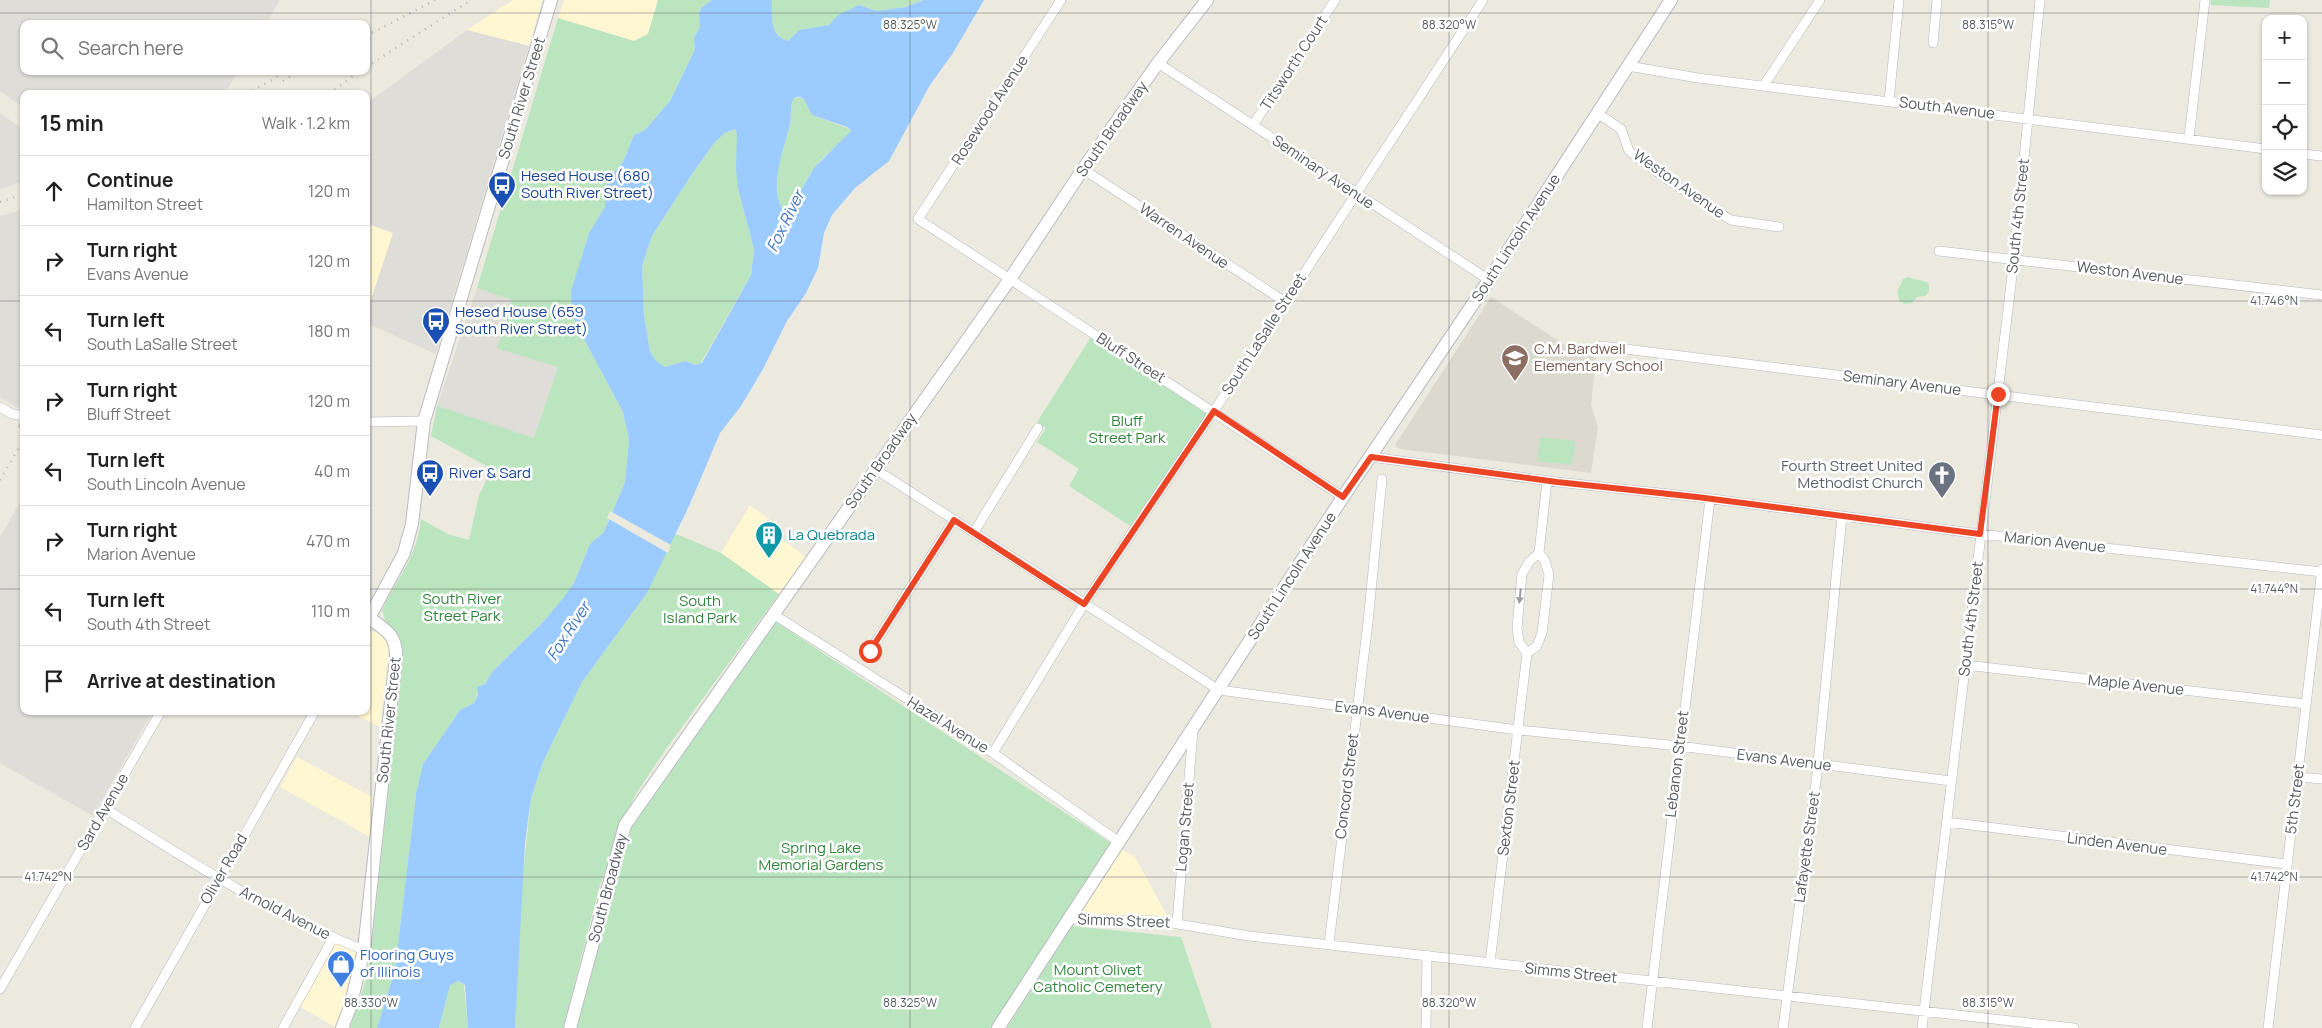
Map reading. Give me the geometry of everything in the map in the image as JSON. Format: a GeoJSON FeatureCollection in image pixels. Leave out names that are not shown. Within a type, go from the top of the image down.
{"type":"FeatureCollection","features":[{"type":"Feature","properties":{"kind":"street","name":"South River Street"},"geometry":{"type":"LineString","coordinates":[[370,614],[404,553],[412,524],[424,421],[552,0]]}},
{"type":"Feature","properties":{"kind":"street","name":"Rosewood Avenue"},"geometry":{"type":"LineString","coordinates":[[918,219],[1062,0]]}},
{"type":"Feature","properties":{"kind":"street","name":"South Broadway"},"geometry":{"type":"LineString","coordinates":[[570,1028],[625,824],[1010,279],[1083,169],[1158,63],[1206,0]]}},
{"type":"Feature","properties":{"kind":"street","name":"Titsworth Court"},"geometry":{"type":"LineString","coordinates":[[1253,125],[1335,0]]}},
{"type":"Feature","properties":{"kind":"street","name":"South LaSalle Street"},"geometry":{"type":"LineString","coordinates":[[995,748],[1084,604],[1214,411],[1483,0]]}},
{"type":"Feature","properties":{"kind":"street","name":"South Lincoln Avenue"},"geometry":{"type":"LineString","coordinates":[[998,1028],[1193,731],[1343,497],[1489,280],[1672,0]]}},
{"type":"Feature","properties":{"kind":"street"},"geometry":{"type":"LineString","coordinates":[[1764,85],[1820,0]]}},
{"type":"Feature","properties":{"kind":"street"},"geometry":{"type":"LineString","coordinates":[[1889,101],[1898,0]]}},
{"type":"Feature","properties":{"kind":"street"},"geometry":{"type":"LineString","coordinates":[[1933,43],[1937,0]]}},
{"type":"Feature","properties":{"kind":"street","name":"South 4th Street"},"geometry":{"type":"LineString","coordinates":[[1922,1028],[1998,394],[2040,0]]}},
{"type":"Feature","properties":{"kind":"street"},"geometry":{"type":"LineString","coordinates":[[2189,138],[2205,0]]}},
{"type":"Feature","properties":{"kind":"street","name":"Seminary Avenue"},"geometry":{"type":"LineString","coordinates":[[1158,63],[1489,280]]}},
{"type":"Feature","properties":{"kind":"street","name":"South Avenue"},"geometry":{"type":"LineString","coordinates":[[1628,66],[2262,148]]}},
{"type":"Feature","properties":{"kind":"street","name":"Weston Avenue"},"geometry":{"type":"LineString","coordinates":[[1597,113],[1621,129],[1629,151],[1671,182],[1731,220],[1779,227]]}},
{"type":"Feature","properties":{"kind":"street"},"geometry":{"type":"LineString","coordinates":[[2307,154],[2322,156]]}},
{"type":"Feature","properties":{"kind":"street","name":"Warren Avenue"},"geometry":{"type":"LineString","coordinates":[[1083,169],[1285,302]]}},
{"type":"Feature","properties":{"kind":"street","name":"Bluff Street"},"geometry":{"type":"LineString","coordinates":[[918,219],[1343,497]]}},
{"type":"Feature","properties":{"kind":"street","name":"Weston Avenue"},"geometry":{"type":"LineString","coordinates":[[1939,251],[2322,295]]}},
{"type":"Feature","properties":{"kind":"street","name":"Seminary Avenue"},"geometry":{"type":"LineString","coordinates":[[1601,346],[2322,434]]}},
{"type":"Feature","properties":{"kind":"street"},"geometry":{"type":"LineString","coordinates":[[0,406],[20,418]]}},
{"type":"Feature","properties":{"kind":"street"},"geometry":{"type":"LineString","coordinates":[[370,422],[424,421]]}},
{"type":"Feature","properties":{"kind":"street"},"geometry":{"type":"LineString","coordinates":[[974,532],[1038,428]]}},
{"type":"Feature","properties":{"kind":"street","name":"Marion Avenue"},"geometry":{"type":"LineString","coordinates":[[1371,457],[1547,481],[1710,499],[1980,534],[2322,571]]}},
{"type":"Feature","properties":{"kind":"street","name":"Evans Avenue"},"geometry":{"type":"LineString","coordinates":[[875,469],[1219,690],[1518,730],[1679,746],[1951,781]]}},
{"type":"Feature","properties":{"kind":"street","name":"Concord Street"},"geometry":{"type":"LineString","coordinates":[[1329,944],[1382,479]]}},
{"type":"Feature","properties":{"kind":"street"},"geometry":{"type":"LineString","coordinates":[[1538,554],[1545,561],[1549,575],[1542,633],[1537,646],[1527,653],[1519,642],[1516,628],[1522,574],[1529,562],[1538,554],[1547,481]]}},
{"type":"Feature","properties":{"kind":"street","name":"Lebanon Street"},"geometry":{"type":"LineString","coordinates":[[1647,1028],[1679,746],[1710,499]]}},
{"type":"Feature","properties":{"kind":"street","name":"Lafayette Street"},"geometry":{"type":"LineString","coordinates":[[1784,1028],[1818,764],[1842,516]]}},
{"type":"Feature","properties":{"kind":"street"},"geometry":{"type":"LineString","coordinates":[[870,651],[954,520]]}},
{"type":"Feature","properties":{"kind":"street","name":"5th Street"},"geometry":{"type":"LineString","coordinates":[[2268,1028],[2322,571]]}},
{"type":"Feature","properties":{"kind":"street","name":"Hazel Avenue"},"geometry":{"type":"LineString","coordinates":[[773,614],[995,748],[1120,842]]}},
{"type":"Feature","properties":{"kind":"street","name":"South River Street"},"geometry":{"type":"LineString","coordinates":[[342,1028],[350,1007],[364,950],[397,644],[388,631],[370,621]]}},
{"type":"Feature","properties":{"kind":"street","name":"Sexton Street"},"geometry":{"type":"LineString","coordinates":[[1490,963],[1527,653]]}},
{"type":"Feature","properties":{"kind":"street","name":"Maple Avenue"},"geometry":{"type":"LineString","coordinates":[[1965,665],[2306,704]]}},
{"type":"Feature","properties":{"kind":"street","name":"Sard Avenue"},"geometry":{"type":"LineString","coordinates":[[0,990],[106,809],[158,715]]}},
{"type":"Feature","properties":{"kind":"street","name":"Oliver Road"},"geometry":{"type":"LineString","coordinates":[[135,1028],[313,715]]}},
{"type":"Feature","properties":{"kind":"street","name":"Logan Street"},"geometry":{"type":"LineString","coordinates":[[1177,923],[1193,731]]}},
{"type":"Feature","properties":{"kind":"street"},"geometry":{"type":"LineString","coordinates":[[2298,777],[2322,779]]}},
{"type":"Feature","properties":{"kind":"street","name":"Arnold Avenue"},"geometry":{"type":"LineString","coordinates":[[106,809],[219,879],[333,938],[364,950]]}},
{"type":"Feature","properties":{"kind":"street","name":"Linden Avenue"},"geometry":{"type":"LineString","coordinates":[[1947,822],[2286,864]]}},
{"type":"Feature","properties":{"kind":"street","name":"Simms Street"},"geometry":{"type":"LineString","coordinates":[[1068,919],[1160,920],[1249,936],[2074,1028]]}},
{"type":"Feature","properties":{"kind":"street"},"geometry":{"type":"LineString","coordinates":[[283,1028],[333,938]]}},
{"type":"Feature","properties":{"kind":"street"},"geometry":{"type":"LineString","coordinates":[[1426,1028],[1427,955]]}},
{"type":"Feature","properties":{"kind":"shaded area"},"geometry":{"type":"Polygon","coordinates":[[[0,0],[280,0],[268,20],[20,20],[20,75],[236,75],[229,87],[223,90],[20,90],[20,105],[0,91],[0,0]]]}},
{"type":"Feature","properties":{"kind":"shaded area"},"geometry":{"type":"Polygon","coordinates":[[[513,0],[542,0],[529,46],[467,30],[513,0]]]}},
{"type":"Feature","properties":{"kind":"shaded area"},"geometry":{"type":"Polygon","coordinates":[[[564,0],[658,0],[648,34],[634,41],[558,18],[564,0]]]}},
{"type":"Feature","properties":{"kind":"shaded area"},"geometry":{"type":"Polygon","coordinates":[[[467,30],[529,46],[436,354],[370,325],[370,303],[393,233],[370,224],[370,101],[467,30]]]}},
{"type":"Feature","properties":{"kind":"shaded area"},"geometry":{"type":"Polygon","coordinates":[[[0,113],[20,127],[20,182],[0,189],[0,113]]]}},
{"type":"Feature","properties":{"kind":"shaded area"},"geometry":{"type":"Polygon","coordinates":[[[20,210],[20,409],[0,397],[0,216],[20,210]]]}},
{"type":"Feature","properties":{"kind":"shaded area"},"geometry":{"type":"Polygon","coordinates":[[[370,224],[393,233],[370,307],[370,224]]]}},
{"type":"Feature","properties":{"kind":"shaded area"},"geometry":{"type":"Polygon","coordinates":[[[477,288],[512,300],[558,367],[535,439],[437,406],[477,288]]]}},
{"type":"Feature","properties":{"kind":"shaded area","name":"C.M. Bardwell Elementary School"},"geometry":{"type":"Polygon","coordinates":[[[1491,297],[1568,347],[1596,358],[1591,405],[1598,427],[1591,473],[1400,449],[1395,445],[1491,297]]]}},
{"type":"Feature","properties":{"kind":"shaded area"},"geometry":{"type":"Polygon","coordinates":[[[20,503],[20,715],[151,715],[93,816],[0,763],[0,537],[20,503]]]}},
{"type":"Feature","properties":{"kind":"shaded area"},"geometry":{"type":"Polygon","coordinates":[[[750,505],[774,523],[776,534],[806,557],[779,594],[721,553],[750,505]]]}},
{"type":"Feature","properties":{"kind":"shaded area"},"geometry":{"type":"Polygon","coordinates":[[[370,632],[383,635],[389,646],[380,727],[356,715],[370,715],[370,632]]]}},
{"type":"Feature","properties":{"kind":"shaded area"},"geometry":{"type":"Polygon","coordinates":[[[297,757],[372,797],[370,837],[280,787],[297,757]]]}},
{"type":"Feature","properties":{"kind":"shaded area"},"geometry":{"type":"Polygon","coordinates":[[[1120,848],[1135,857],[1175,930],[1073,917],[1120,848]]]}},
{"type":"Feature","properties":{"kind":"shaded area"},"geometry":{"type":"Polygon","coordinates":[[[334,940],[363,951],[337,1028],[297,1005],[334,940]]]}},
{"type":"Feature","properties":{"kind":"green space","name":"South River Street Park"},"geometry":{"type":"Polygon","coordinates":[[[658,0],[712,0],[701,8],[699,13],[700,27],[694,38],[695,49],[670,101],[645,130],[634,135],[623,162],[612,175],[605,207],[589,233],[580,262],[578,328],[623,412],[629,440],[625,482],[604,532],[590,544],[574,583],[564,598],[544,621],[493,671],[485,684],[480,685],[474,703],[460,710],[423,764],[416,794],[395,970],[377,1028],[350,1028],[366,980],[371,952],[403,660],[400,638],[395,630],[386,623],[382,610],[416,544],[421,519],[448,534],[469,540],[479,495],[492,469],[431,436],[437,406],[534,438],[558,367],[497,348],[512,300],[477,288],[558,18],[634,41],[648,34],[658,0]]]}},
{"type":"Feature","properties":{"kind":"green space"},"geometry":{"type":"Polygon","coordinates":[[[772,0],[923,0],[906,7],[877,11],[859,5],[838,15],[829,25],[799,30],[788,41],[777,34],[773,25],[772,0]]]}},
{"type":"Feature","properties":{"kind":"green space"},"geometry":{"type":"Polygon","coordinates":[[[2211,0],[2270,0],[2269,8],[2211,5],[2211,0]]]}},
{"type":"Feature","properties":{"kind":"green space"},"geometry":{"type":"Polygon","coordinates":[[[794,98],[803,98],[812,115],[847,128],[851,131],[851,134],[820,161],[798,196],[783,210],[776,190],[778,168],[790,125],[792,101],[794,98]]]}},
{"type":"Feature","properties":{"kind":"green space"},"geometry":{"type":"Polygon","coordinates":[[[735,129],[737,133],[738,189],[754,249],[751,275],[701,363],[695,365],[687,361],[665,367],[655,360],[650,351],[644,315],[642,266],[652,236],[692,174],[715,142],[725,133],[735,129]]]}},
{"type":"Feature","properties":{"kind":"green space"},"geometry":{"type":"Polygon","coordinates":[[[1909,277],[1929,284],[1929,292],[1925,296],[1917,297],[1912,303],[1905,304],[1899,300],[1897,292],[1903,279],[1909,277]]]}},
{"type":"Feature","properties":{"kind":"green space","name":"Bluff Street Park"},"geometry":{"type":"Polygon","coordinates":[[[1093,334],[1214,411],[1135,529],[1069,486],[1079,469],[1037,442],[1046,428],[1037,422],[1093,334]]]}},
{"type":"Feature","properties":{"kind":"green space"},"geometry":{"type":"Polygon","coordinates":[[[1540,437],[1575,441],[1572,465],[1537,461],[1540,437]]]}},
{"type":"Feature","properties":{"kind":"green space","name":"South Island Park"},"geometry":{"type":"Polygon","coordinates":[[[674,533],[721,553],[779,594],[663,753],[636,794],[622,824],[600,885],[563,1028],[515,1028],[521,893],[531,798],[543,762],[582,682],[647,593],[674,533]]]}},
{"type":"Feature","properties":{"kind":"green space","name":"Spring Lake Memorial Gardens"},"geometry":{"type":"Polygon","coordinates":[[[776,622],[1111,843],[992,1028],[577,1028],[632,827],[776,622]]]}},
{"type":"Feature","properties":{"kind":"green space","name":"Mount Olivet Catholic Cemetery"},"geometry":{"type":"Polygon","coordinates":[[[1072,926],[1181,937],[1212,1028],[1007,1028],[1072,926]]]}},
{"type":"Feature","properties":{"kind":"green space"},"geometry":{"type":"Polygon","coordinates":[[[458,981],[464,985],[468,1028],[439,1028],[450,984],[458,981]]]}},
{"type":"Feature","properties":{"kind":"water","name":"Fox River"},"geometry":{"type":"Polygon","coordinates":[[[712,0],[772,0],[773,25],[777,34],[788,41],[799,30],[829,25],[838,15],[859,5],[877,11],[906,7],[923,0],[984,0],[953,53],[930,85],[889,161],[855,188],[832,215],[824,233],[818,268],[806,293],[787,321],[763,369],[741,406],[720,433],[689,506],[647,593],[582,682],[543,762],[531,798],[525,843],[515,1028],[468,1028],[465,985],[458,981],[450,985],[439,1028],[377,1028],[395,970],[416,794],[423,764],[460,710],[474,703],[478,694],[477,687],[485,684],[493,671],[544,621],[564,597],[574,583],[590,544],[604,532],[625,482],[629,440],[623,412],[578,328],[572,312],[571,291],[589,233],[605,207],[607,184],[623,162],[634,135],[645,130],[670,101],[695,49],[694,38],[700,27],[699,13],[701,8],[712,0]],[[794,98],[792,105],[790,125],[777,179],[779,201],[783,210],[794,202],[814,168],[851,131],[847,127],[812,115],[803,98],[794,98]],[[735,129],[725,133],[715,142],[692,174],[652,236],[642,266],[644,315],[650,351],[655,360],[665,367],[686,361],[695,365],[702,363],[751,275],[754,249],[738,189],[736,168],[737,133],[735,129]]]}},
{"type":"Feature","properties":{"kind":"pier"},"geometry":{"type":"Polygon","coordinates":[[[610,511],[671,545],[668,553],[607,518],[610,511]]]}},
{"type":"Feature","properties":{"kind":"railway"},"geometry":{"type":"LineString","coordinates":[[370,34],[435,0]]}},
{"type":"Feature","properties":{"kind":"railway"},"geometry":{"type":"LineString","coordinates":[[370,64],[471,0]]}},
{"type":"Feature","properties":{"kind":"railway"},"geometry":{"type":"LineString","coordinates":[[253,90],[281,75]]}},
{"type":"Feature","properties":{"kind":"railway"},"geometry":{"type":"LineString","coordinates":[[283,81],[293,75]]}},
{"type":"Feature","properties":{"kind":"railway"},"geometry":{"type":"LineString","coordinates":[[334,90],[355,75]]}},
{"type":"Feature","properties":{"kind":"railway"},"geometry":{"type":"LineString","coordinates":[[0,202],[20,195]]}},
{"type":"Feature","properties":{"kind":"railway"},"geometry":{"type":"LineString","coordinates":[[0,480],[20,446]]}},
{"type":"Feature","properties":{"kind":"place","name":"Hesed House (680 South River Street)"},"geometry":{"type":"Point","coordinates":[502,209]}},
{"type":"Feature","properties":{"kind":"place","name":"Hesed House (659 South River Street)"},"geometry":{"type":"Point","coordinates":[436,345]}},
{"type":"Feature","properties":{"kind":"place","name":"C.M. Bardwell Elementary School"},"geometry":{"type":"Point","coordinates":[1515,382]}},
{"type":"Feature","properties":{"kind":"place","name":"River & Sard"},"geometry":{"type":"Point","coordinates":[430,497]}},
{"type":"Feature","properties":{"kind":"place","name":"Fourth Street United Methodist Church"},"geometry":{"type":"Point","coordinates":[1942,499]}},
{"type":"Feature","properties":{"kind":"place","name":"La Quebrada"},"geometry":{"type":"Point","coordinates":[769,559]}},
{"type":"Feature","properties":{"kind":"place","name":"Flooring Guys of Illinois"},"geometry":{"type":"Point","coordinates":[341,988]}},
{"type":"Feature","properties":{"kind":"route"},"geometry":{"type":"LineString","coordinates":[[870,651],[954,520],[1084,604],[1214,411],[1343,497],[1371,457],[1980,534],[1998,394]]}}]}
